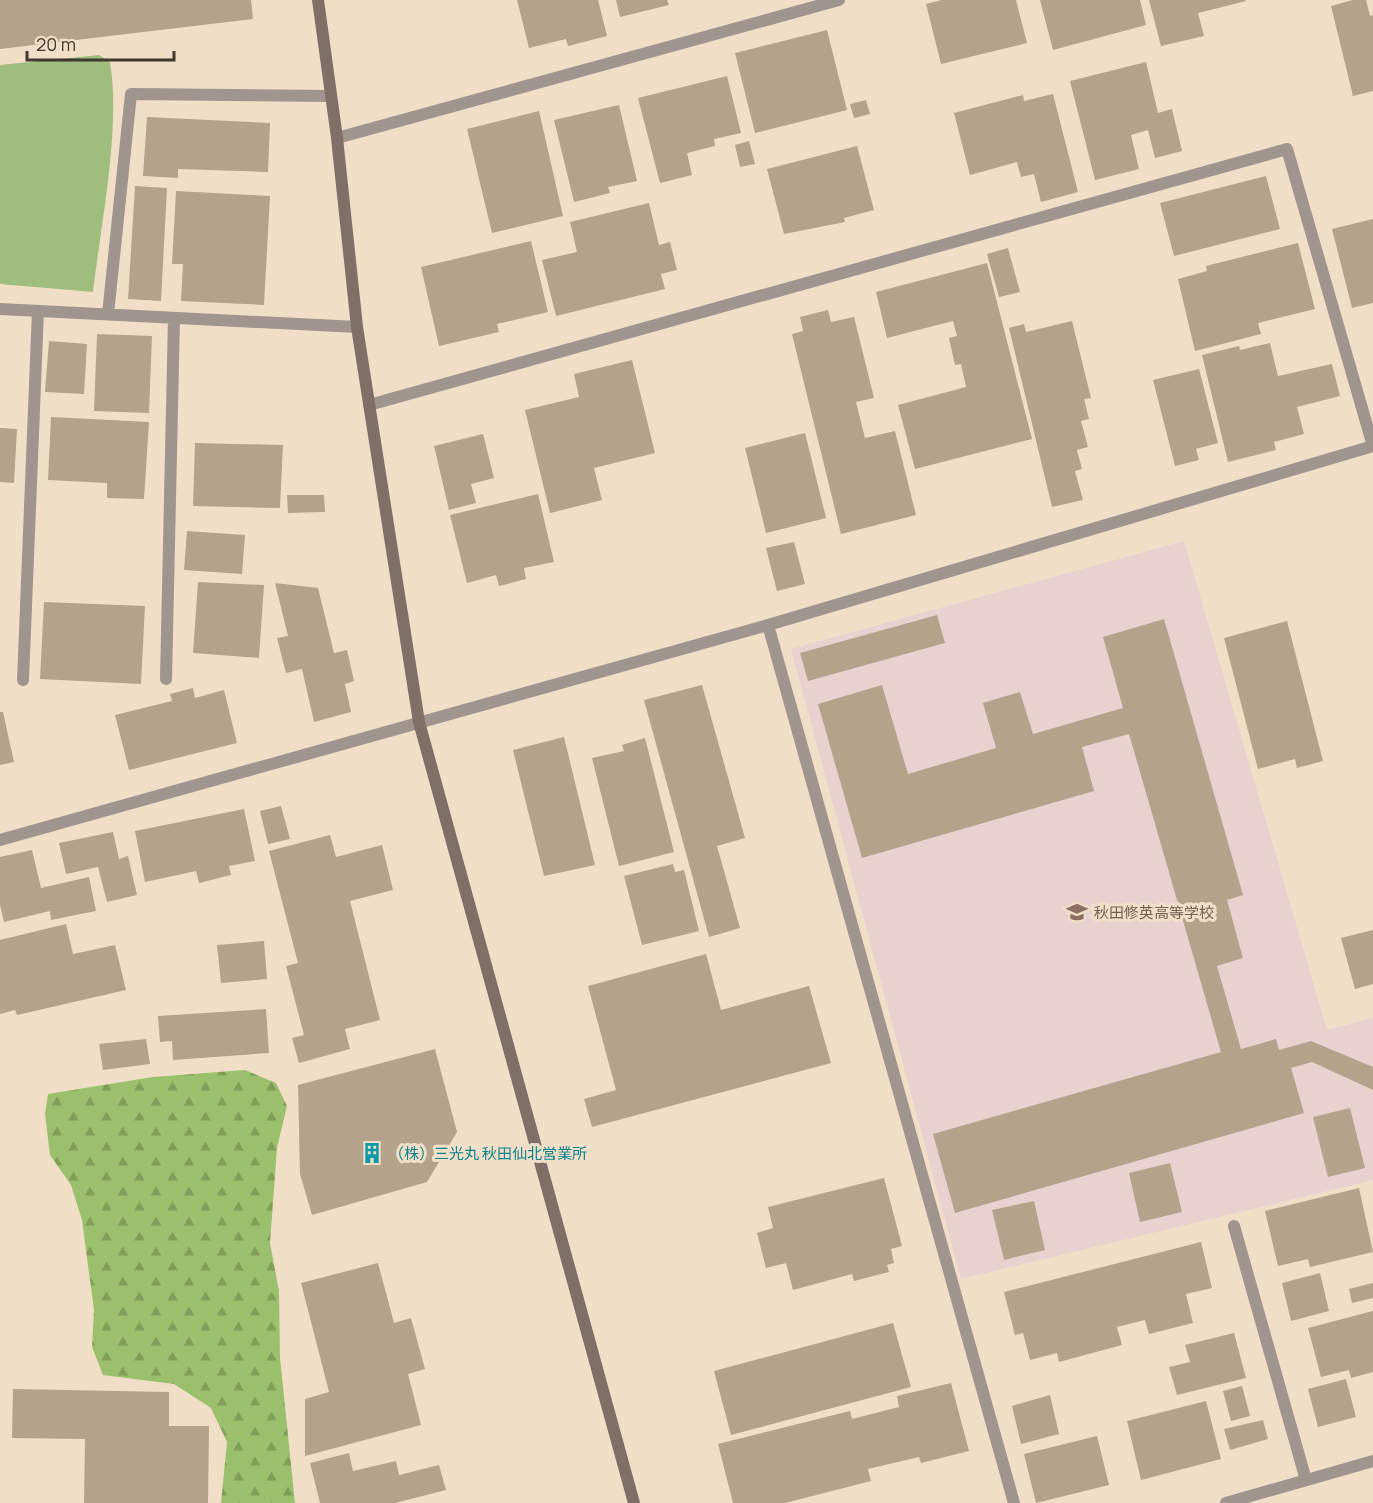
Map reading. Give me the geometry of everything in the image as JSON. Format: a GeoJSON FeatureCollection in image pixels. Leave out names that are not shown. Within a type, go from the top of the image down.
{"type":"FeatureCollection","features":[{"type":"Feature","properties":{"kind":"street"},"geometry":{"type":"LineString","coordinates":[[318,0],[329,96],[337,138],[357,327],[419,722],[634,1503]]}},
{"type":"Feature","properties":{"kind":"street"},"geometry":{"type":"LineString","coordinates":[[337,138],[839,0]]}},
{"type":"Feature","properties":{"kind":"street"},"geometry":{"type":"LineString","coordinates":[[108,314],[131,94],[329,96]]}},
{"type":"Feature","properties":{"kind":"street"},"geometry":{"type":"LineString","coordinates":[[0,840],[768,625],[1373,446],[1287,149],[369,405]]}},
{"type":"Feature","properties":{"kind":"street"},"geometry":{"type":"LineString","coordinates":[[0,309],[357,327]]}},
{"type":"Feature","properties":{"kind":"street"},"geometry":{"type":"LineString","coordinates":[[22,680],[38,311]]}},
{"type":"Feature","properties":{"kind":"street"},"geometry":{"type":"LineString","coordinates":[[166,679],[174,318]]}},
{"type":"Feature","properties":{"kind":"street"},"geometry":{"type":"LineString","coordinates":[[768,625],[1014,1503]]}},
{"type":"Feature","properties":{"kind":"street"},"geometry":{"type":"LineString","coordinates":[[1234,1226],[1306,1480]]}},
{"type":"Feature","properties":{"kind":"street"},"geometry":{"type":"LineString","coordinates":[[1226,1503],[1373,1461]]}},
{"type":"Feature","properties":{"kind":"shaded area","name":"秋田修英高等学校"},"geometry":{"type":"Polygon","coordinates":[[[1184,541],[1327,1030],[1373,1018],[1373,1180],[961,1279],[791,649],[1184,541]]]}},
{"type":"Feature","properties":{"kind":"green space"},"geometry":{"type":"Polygon","coordinates":[[[99,55],[110,62],[113,116],[109,176],[93,292],[0,284],[0,65],[99,55]]]}},
{"type":"Feature","properties":{"kind":"green space"},"geometry":{"type":"Polygon","coordinates":[[[245,1070],[276,1083],[287,1106],[277,1148],[270,1243],[279,1291],[280,1358],[295,1503],[221,1503],[227,1442],[211,1408],[174,1384],[103,1375],[92,1347],[94,1310],[82,1220],[71,1185],[50,1155],[45,1114],[48,1094],[153,1077],[245,1070]]]}},
{"type":"Feature","properties":{"kind":"building"},"geometry":{"type":"Polygon","coordinates":[[[0,0],[251,0],[253,19],[0,49],[0,0]]]}},
{"type":"Feature","properties":{"kind":"building"},"geometry":{"type":"Polygon","coordinates":[[[517,0],[598,0],[607,36],[568,46],[566,39],[529,48],[517,0]]]}},
{"type":"Feature","properties":{"kind":"building"},"geometry":{"type":"Polygon","coordinates":[[[616,0],[667,0],[669,5],[620,17],[616,0]]]}},
{"type":"Feature","properties":{"kind":"building"},"geometry":{"type":"Polygon","coordinates":[[[942,0],[1016,0],[1027,43],[941,64],[926,4],[942,0]]]}},
{"type":"Feature","properties":{"kind":"building"},"geometry":{"type":"Polygon","coordinates":[[[1040,0],[1140,0],[1146,25],[1053,50],[1040,0]]]}},
{"type":"Feature","properties":{"kind":"building"},"geometry":{"type":"Polygon","coordinates":[[[1149,0],[1246,1],[1198,13],[1204,36],[1161,46],[1149,0]]]}},
{"type":"Feature","properties":{"kind":"building"},"geometry":{"type":"Polygon","coordinates":[[[1353,0],[1366,0],[1370,16],[1373,15],[1373,91],[1353,96],[1331,6],[1353,0]]]}},
{"type":"Feature","properties":{"kind":"building"},"geometry":{"type":"Polygon","coordinates":[[[827,30],[847,110],[755,133],[735,53],[827,30]]]}},
{"type":"Feature","properties":{"kind":"building"},"geometry":{"type":"Polygon","coordinates":[[[1146,62],[1158,113],[1172,109],[1182,151],[1155,158],[1148,130],[1131,135],[1139,169],[1095,180],[1070,81],[1146,62]]]}},
{"type":"Feature","properties":{"kind":"building"},"geometry":{"type":"Polygon","coordinates":[[[727,76],[741,133],[714,139],[715,146],[687,153],[692,175],[660,183],[638,98],[727,76]]]}},
{"type":"Feature","properties":{"kind":"building"},"geometry":{"type":"Polygon","coordinates":[[[1053,94],[1078,192],[1041,202],[1034,174],[1021,177],[1017,162],[970,175],[954,113],[1023,95],[1024,101],[1053,94]]]}},
{"type":"Feature","properties":{"kind":"building"},"geometry":{"type":"Polygon","coordinates":[[[866,100],[870,114],[854,118],[850,104],[866,100]]]}},
{"type":"Feature","properties":{"kind":"building"},"geometry":{"type":"Polygon","coordinates":[[[619,105],[637,181],[608,187],[610,193],[574,202],[554,120],[619,105]]]}},
{"type":"Feature","properties":{"kind":"building"},"geometry":{"type":"Polygon","coordinates":[[[539,111],[563,216],[492,233],[467,129],[539,111]]]}},
{"type":"Feature","properties":{"kind":"building"},"geometry":{"type":"Polygon","coordinates":[[[147,117],[270,123],[268,172],[178,169],[178,178],[143,176],[147,117]]]}},
{"type":"Feature","properties":{"kind":"building"},"geometry":{"type":"Polygon","coordinates":[[[749,141],[755,164],[740,167],[735,145],[749,141]]]}},
{"type":"Feature","properties":{"kind":"building"},"geometry":{"type":"Polygon","coordinates":[[[857,146],[874,210],[844,218],[845,222],[784,234],[767,169],[857,146]]]}},
{"type":"Feature","properties":{"kind":"building"},"geometry":{"type":"Polygon","coordinates":[[[1266,176],[1280,229],[1174,256],[1160,203],[1266,176]]]}},
{"type":"Feature","properties":{"kind":"building"},"geometry":{"type":"Polygon","coordinates":[[[135,186],[167,188],[161,301],[128,299],[135,186]]]}},
{"type":"Feature","properties":{"kind":"building"},"geometry":{"type":"Polygon","coordinates":[[[176,191],[270,196],[264,305],[181,301],[183,264],[172,264],[176,191]]]}},
{"type":"Feature","properties":{"kind":"building"},"geometry":{"type":"Polygon","coordinates":[[[649,203],[659,245],[670,242],[677,270],[661,274],[665,289],[556,316],[542,260],[577,252],[570,222],[649,203]]]}},
{"type":"Feature","properties":{"kind":"building"},"geometry":{"type":"Polygon","coordinates":[[[1373,219],[1373,303],[1352,308],[1332,229],[1373,219]]]}},
{"type":"Feature","properties":{"kind":"building"},"geometry":{"type":"Polygon","coordinates":[[[531,241],[548,312],[497,324],[499,332],[439,346],[421,267],[531,241]]]}},
{"type":"Feature","properties":{"kind":"building"},"geometry":{"type":"Polygon","coordinates":[[[1298,243],[1315,309],[1258,323],[1261,334],[1195,351],[1178,279],[1207,271],[1206,266],[1298,243]]]}},
{"type":"Feature","properties":{"kind":"building"},"geometry":{"type":"Polygon","coordinates":[[[1008,248],[1020,292],[999,297],[987,254],[1008,248]]]}},
{"type":"Feature","properties":{"kind":"building"},"geometry":{"type":"Polygon","coordinates":[[[987,263],[1032,439],[915,469],[898,405],[966,387],[961,364],[955,365],[949,338],[957,336],[953,321],[887,338],[876,292],[987,263]]]}},
{"type":"Feature","properties":{"kind":"building"},"geometry":{"type":"Polygon","coordinates":[[[828,310],[831,322],[854,317],[874,398],[856,402],[865,438],[895,431],[916,515],[841,534],[792,334],[803,331],[800,317],[828,310]]]}},
{"type":"Feature","properties":{"kind":"building"},"geometry":{"type":"Polygon","coordinates":[[[1072,321],[1091,398],[1084,399],[1089,419],[1081,421],[1088,447],[1077,450],[1082,469],[1075,471],[1083,500],[1052,507],[1009,328],[1024,324],[1026,332],[1072,321]]]}},
{"type":"Feature","properties":{"kind":"building"},"geometry":{"type":"Polygon","coordinates":[[[97,334],[152,336],[149,413],[94,411],[97,334]]]}},
{"type":"Feature","properties":{"kind":"building"},"geometry":{"type":"Polygon","coordinates":[[[49,341],[87,344],[84,394],[45,392],[49,341]]]}},
{"type":"Feature","properties":{"kind":"building"},"geometry":{"type":"Polygon","coordinates":[[[1270,343],[1278,376],[1332,364],[1340,396],[1297,407],[1304,434],[1274,442],[1276,450],[1228,462],[1202,355],[1239,346],[1240,350],[1270,343]]]}},
{"type":"Feature","properties":{"kind":"building"},"geometry":{"type":"Polygon","coordinates":[[[632,360],[655,453],[594,468],[602,500],[550,513],[525,410],[579,397],[574,374],[632,360]]]}},
{"type":"Feature","properties":{"kind":"building"},"geometry":{"type":"Polygon","coordinates":[[[1199,369],[1218,443],[1196,449],[1199,460],[1175,466],[1153,380],[1199,369]]]}},
{"type":"Feature","properties":{"kind":"building"},"geometry":{"type":"Polygon","coordinates":[[[51,417],[149,422],[144,499],[107,498],[107,483],[48,480],[51,417]]]}},
{"type":"Feature","properties":{"kind":"building"},"geometry":{"type":"Polygon","coordinates":[[[0,428],[17,429],[14,483],[0,482],[0,428]]]}},
{"type":"Feature","properties":{"kind":"building"},"geometry":{"type":"Polygon","coordinates":[[[805,433],[826,518],[766,533],[745,448],[805,433]]]}},
{"type":"Feature","properties":{"kind":"building"},"geometry":{"type":"Polygon","coordinates":[[[483,434],[494,478],[471,484],[476,503],[449,510],[434,446],[483,434]]]}},
{"type":"Feature","properties":{"kind":"building"},"geometry":{"type":"Polygon","coordinates":[[[195,443],[283,445],[280,508],[193,506],[195,443]]]}},
{"type":"Feature","properties":{"kind":"building"},"geometry":{"type":"Polygon","coordinates":[[[538,494],[554,562],[524,568],[526,579],[499,586],[496,575],[467,583],[450,515],[538,494]]]}},
{"type":"Feature","properties":{"kind":"building"},"geometry":{"type":"Polygon","coordinates":[[[287,495],[324,495],[325,512],[288,513],[287,495]]]}},
{"type":"Feature","properties":{"kind":"building"},"geometry":{"type":"Polygon","coordinates":[[[187,531],[245,535],[242,574],[184,570],[187,531]]]}},
{"type":"Feature","properties":{"kind":"building"},"geometry":{"type":"Polygon","coordinates":[[[794,542],[805,584],[777,591],[766,548],[794,542]]]}},
{"type":"Feature","properties":{"kind":"building"},"geometry":{"type":"Polygon","coordinates":[[[198,582],[264,585],[259,658],[193,653],[198,582]]]}},
{"type":"Feature","properties":{"kind":"building"},"geometry":{"type":"Polygon","coordinates":[[[275,583],[318,588],[334,653],[347,650],[354,681],[345,684],[351,712],[314,722],[302,669],[286,673],[277,638],[288,636],[275,583]]]}},
{"type":"Feature","properties":{"kind":"building"},"geometry":{"type":"Polygon","coordinates":[[[44,602],[145,606],[141,684],[40,679],[44,602]]]}},
{"type":"Feature","properties":{"kind":"building"},"geometry":{"type":"Polygon","coordinates":[[[937,615],[945,643],[808,681],[800,653],[937,615]]]}},
{"type":"Feature","properties":{"kind":"building"},"geometry":{"type":"Polygon","coordinates":[[[1164,619],[1243,895],[1227,900],[1243,958],[1217,966],[1241,1049],[1276,1039],[1279,1050],[1311,1041],[1373,1067],[1373,1090],[1312,1062],[1291,1068],[1304,1113],[955,1213],[933,1134],[1221,1052],[1129,734],[1082,747],[1094,791],[862,858],[818,704],[882,685],[908,774],[996,748],[983,703],[1020,692],[1033,734],[1123,708],[1103,637],[1164,619]]]}},
{"type":"Feature","properties":{"kind":"building"},"geometry":{"type":"Polygon","coordinates":[[[1287,621],[1323,761],[1297,768],[1295,759],[1258,769],[1224,638],[1287,621]]]}},
{"type":"Feature","properties":{"kind":"building"},"geometry":{"type":"Polygon","coordinates":[[[702,685],[745,838],[717,846],[740,928],[709,937],[644,700],[702,685]]]}},
{"type":"Feature","properties":{"kind":"building"},"geometry":{"type":"Polygon","coordinates":[[[193,688],[195,698],[224,690],[237,743],[129,770],[115,715],[172,701],[170,694],[193,688]]]}},
{"type":"Feature","properties":{"kind":"building"},"geometry":{"type":"Polygon","coordinates":[[[0,712],[3,712],[14,762],[0,765],[0,712]]]}},
{"type":"Feature","properties":{"kind":"building"},"geometry":{"type":"Polygon","coordinates":[[[564,737],[595,865],[544,876],[513,750],[564,737]]]}},
{"type":"Feature","properties":{"kind":"building"},"geometry":{"type":"Polygon","coordinates":[[[645,738],[674,852],[619,866],[592,758],[624,751],[622,745],[645,738]]]}},
{"type":"Feature","properties":{"kind":"building"},"geometry":{"type":"Polygon","coordinates":[[[281,806],[290,839],[268,844],[260,811],[281,806]]]}},
{"type":"Feature","properties":{"kind":"building"},"geometry":{"type":"Polygon","coordinates":[[[244,809],[255,861],[229,866],[231,875],[199,883],[196,871],[145,882],[135,831],[244,809]]]}},
{"type":"Feature","properties":{"kind":"building"},"geometry":{"type":"Polygon","coordinates":[[[113,832],[119,859],[128,856],[137,895],[107,902],[98,867],[66,874],[59,843],[113,832]]]}},
{"type":"Feature","properties":{"kind":"building"},"geometry":{"type":"Polygon","coordinates":[[[330,835],[336,857],[382,845],[393,890],[350,901],[380,1020],[345,1029],[350,1049],[299,1063],[292,1038],[304,1035],[286,966],[298,963],[269,851],[330,835]]]}},
{"type":"Feature","properties":{"kind":"building"},"geometry":{"type":"Polygon","coordinates":[[[32,850],[41,888],[89,877],[96,911],[51,920],[50,911],[4,922],[0,905],[0,857],[32,850]]]}},
{"type":"Feature","properties":{"kind":"building"},"geometry":{"type":"Polygon","coordinates":[[[673,864],[675,872],[684,870],[699,931],[642,945],[624,876],[673,864]]]}},
{"type":"Feature","properties":{"kind":"building"},"geometry":{"type":"Polygon","coordinates":[[[66,924],[73,954],[115,945],[126,990],[17,1015],[15,1010],[0,1014],[0,940],[66,924]]]}},
{"type":"Feature","properties":{"kind":"building"},"geometry":{"type":"Polygon","coordinates":[[[1373,930],[1373,984],[1355,989],[1341,938],[1373,930]]]}},
{"type":"Feature","properties":{"kind":"building"},"geometry":{"type":"Polygon","coordinates":[[[264,941],[267,979],[221,983],[217,945],[264,941]]]}},
{"type":"Feature","properties":{"kind":"building"},"geometry":{"type":"Polygon","coordinates":[[[706,954],[721,1010],[809,986],[831,1063],[592,1127],[584,1099],[616,1090],[588,986],[706,954]]]}},
{"type":"Feature","properties":{"kind":"building"},"geometry":{"type":"Polygon","coordinates":[[[266,1009],[269,1053],[173,1060],[172,1041],[160,1042],[158,1016],[266,1009]]]}},
{"type":"Feature","properties":{"kind":"building"},"geometry":{"type":"Polygon","coordinates":[[[146,1039],[150,1064],[103,1070],[99,1044],[146,1039]]]}},
{"type":"Feature","properties":{"kind":"building","name":"（株）三光丸 秋田仙北営業所"},"geometry":{"type":"Polygon","coordinates":[[[435,1049],[457,1132],[427,1182],[312,1215],[300,1174],[298,1085],[435,1049]]]}},
{"type":"Feature","properties":{"kind":"building"},"geometry":{"type":"Polygon","coordinates":[[[1350,1108],[1365,1168],[1328,1177],[1313,1117],[1350,1108]]]}},
{"type":"Feature","properties":{"kind":"building"},"geometry":{"type":"Polygon","coordinates":[[[1170,1163],[1182,1212],[1140,1222],[1129,1173],[1170,1163]]]}},
{"type":"Feature","properties":{"kind":"building"},"geometry":{"type":"Polygon","coordinates":[[[884,1178],[902,1246],[891,1249],[894,1263],[887,1265],[889,1272],[854,1281],[852,1274],[793,1290],[786,1263],[766,1268],[757,1233],[773,1228],[768,1207],[884,1178]]]}},
{"type":"Feature","properties":{"kind":"building"},"geometry":{"type":"Polygon","coordinates":[[[1359,1188],[1373,1252],[1310,1267],[1308,1259],[1278,1266],[1265,1211],[1359,1188]]]}},
{"type":"Feature","properties":{"kind":"building"},"geometry":{"type":"Polygon","coordinates":[[[1034,1201],[1045,1250],[1004,1260],[992,1210],[1034,1201]]]}},
{"type":"Feature","properties":{"kind":"building"},"geometry":{"type":"Polygon","coordinates":[[[1201,1242],[1212,1288],[1186,1294],[1193,1323],[1149,1334],[1145,1320],[1117,1327],[1122,1345],[1059,1362],[1057,1353],[1030,1360],[1023,1333],[1015,1335],[1004,1292],[1201,1242]]]}},
{"type":"Feature","properties":{"kind":"building"},"geometry":{"type":"Polygon","coordinates":[[[378,1263],[394,1323],[411,1318],[425,1369],[408,1374],[421,1425],[305,1456],[305,1399],[329,1392],[301,1283],[378,1263]]]}},
{"type":"Feature","properties":{"kind":"building"},"geometry":{"type":"Polygon","coordinates":[[[1320,1273],[1329,1311],[1291,1321],[1282,1283],[1320,1273]]]}},
{"type":"Feature","properties":{"kind":"building"},"geometry":{"type":"Polygon","coordinates":[[[1373,1283],[1373,1298],[1352,1303],[1349,1289],[1373,1283]]]}},
{"type":"Feature","properties":{"kind":"building"},"geometry":{"type":"Polygon","coordinates":[[[1373,1311],[1373,1372],[1351,1378],[1349,1370],[1321,1377],[1308,1328],[1373,1311]]]}},
{"type":"Feature","properties":{"kind":"building"},"geometry":{"type":"Polygon","coordinates":[[[893,1323],[911,1387],[731,1435],[714,1371],[893,1323]]]}},
{"type":"Feature","properties":{"kind":"building"},"geometry":{"type":"Polygon","coordinates":[[[1234,1333],[1246,1378],[1177,1395],[1169,1367],[1190,1362],[1185,1345],[1234,1333]]]}},
{"type":"Feature","properties":{"kind":"building"},"geometry":{"type":"Polygon","coordinates":[[[1346,1379],[1356,1417],[1318,1427],[1308,1389],[1346,1379]]]}},
{"type":"Feature","properties":{"kind":"building"},"geometry":{"type":"Polygon","coordinates":[[[951,1383],[969,1451],[921,1463],[919,1457],[868,1469],[871,1481],[785,1503],[733,1503],[718,1444],[850,1411],[852,1419],[899,1407],[897,1396],[951,1383]]]}},
{"type":"Feature","properties":{"kind":"building"},"geometry":{"type":"Polygon","coordinates":[[[1242,1386],[1250,1416],[1231,1421],[1223,1391],[1242,1386]]]}},
{"type":"Feature","properties":{"kind":"building"},"geometry":{"type":"Polygon","coordinates":[[[13,1389],[169,1392],[169,1426],[209,1426],[208,1503],[84,1503],[85,1439],[12,1438],[13,1389]]]}},
{"type":"Feature","properties":{"kind":"building"},"geometry":{"type":"Polygon","coordinates":[[[1050,1395],[1059,1434],[1021,1444],[1012,1406],[1050,1395]]]}},
{"type":"Feature","properties":{"kind":"building"},"geometry":{"type":"Polygon","coordinates":[[[1206,1401],[1221,1459],[1141,1480],[1127,1421],[1206,1401]]]}},
{"type":"Feature","properties":{"kind":"building"},"geometry":{"type":"Polygon","coordinates":[[[1263,1420],[1268,1439],[1230,1450],[1224,1429],[1263,1420]]]}},
{"type":"Feature","properties":{"kind":"building"},"geometry":{"type":"Polygon","coordinates":[[[1097,1436],[1109,1485],[1036,1503],[1024,1454],[1097,1436]]]}},
{"type":"Feature","properties":{"kind":"building"},"geometry":{"type":"Polygon","coordinates":[[[349,1453],[353,1471],[396,1461],[399,1475],[439,1465],[446,1490],[395,1503],[320,1503],[310,1463],[349,1453]]]}},
{"type":"Feature","properties":{"kind":"place","name":"秋田修英高等学校"},"geometry":{"type":"Point","coordinates":[1077,912]}},
{"type":"Feature","properties":{"kind":"place","name":"（株）三光丸 秋田仙北営業所"},"geometry":{"type":"Point","coordinates":[372,1153]}}]}
